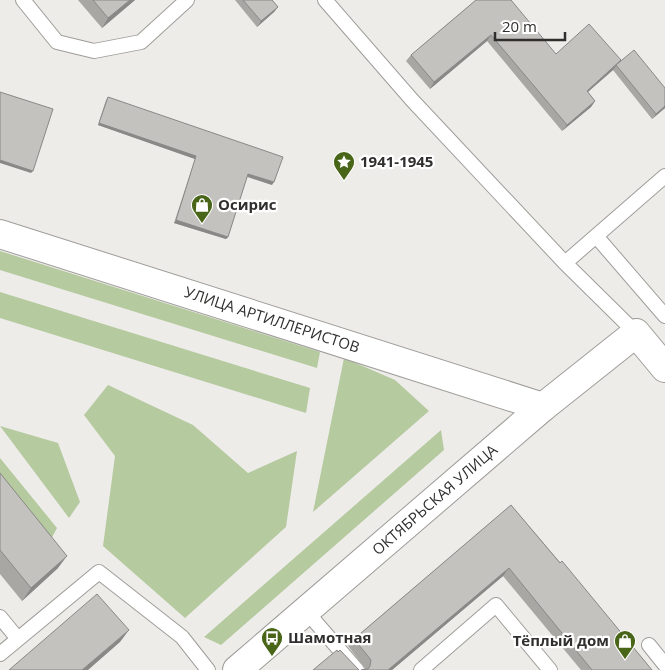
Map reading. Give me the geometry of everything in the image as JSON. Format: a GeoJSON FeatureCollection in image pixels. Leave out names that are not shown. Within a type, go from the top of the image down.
{"type":"FeatureCollection","features":[{"type":"Feature","properties":{"kind":"street","name":"УЛИЦА АРТИЛЛЕРИСТОВ"},"geometry":{"type":"LineString","coordinates":[[0,234],[543,408]]}},
{"type":"Feature","properties":{"kind":"street","name":"ОКТЯБРЬСКАЯ УЛИЦА"},"geometry":{"type":"LineString","coordinates":[[237,670],[543,408],[636,333]]}},
{"type":"Feature","properties":{"kind":"street"},"geometry":{"type":"LineString","coordinates":[[636,333],[665,368]]}},
{"type":"Feature","properties":{"kind":"lane"},"geometry":{"type":"LineString","coordinates":[[23,0],[57,42],[94,51],[142,42],[187,0]]}},
{"type":"Feature","properties":{"kind":"lane"},"geometry":{"type":"LineString","coordinates":[[329,1],[412,100],[565,263],[636,333]]}},
{"type":"Feature","properties":{"kind":"lane"},"geometry":{"type":"LineString","coordinates":[[565,263],[665,176]]}},
{"type":"Feature","properties":{"kind":"lane"},"geometry":{"type":"LineString","coordinates":[[596,236],[665,316]]}},
{"type":"Feature","properties":{"kind":"lane"},"geometry":{"type":"LineString","coordinates":[[0,654],[98,572],[182,637],[208,670]]}},
{"type":"Feature","properties":{"kind":"lane"},"geometry":{"type":"LineString","coordinates":[[422,670],[496,605],[550,670]]}},
{"type":"Feature","properties":{"kind":"lane"},"geometry":{"type":"LineString","coordinates":[[306,610],[357,670]]}},
{"type":"Feature","properties":{"kind":"lane"},"geometry":{"type":"LineString","coordinates":[[0,617],[18,639]]}},
{"type":"Feature","properties":{"kind":"lane"},"geometry":{"type":"LineString","coordinates":[[649,645],[665,664]]}},
{"type":"Feature","properties":{"kind":"green space"},"geometry":{"type":"Polygon","coordinates":[[[0,251],[320,352],[317,368],[0,270],[0,251]]]}},
{"type":"Feature","properties":{"kind":"green space"},"geometry":{"type":"Polygon","coordinates":[[[0,292],[310,388],[306,413],[0,318],[0,292]]]}},
{"type":"Feature","properties":{"kind":"green space"},"geometry":{"type":"Polygon","coordinates":[[[344,358],[395,380],[429,411],[313,512],[344,358]]]}},
{"type":"Feature","properties":{"kind":"green space"},"geometry":{"type":"Polygon","coordinates":[[[108,385],[193,425],[248,473],[297,451],[286,527],[185,618],[103,546],[115,456],[84,415],[108,385]]]}},
{"type":"Feature","properties":{"kind":"green space"},"geometry":{"type":"Polygon","coordinates":[[[0,426],[58,443],[80,502],[69,518],[0,426]]]}},
{"type":"Feature","properties":{"kind":"green space"},"geometry":{"type":"Polygon","coordinates":[[[441,430],[444,450],[221,645],[204,637],[441,430]]]}},
{"type":"Feature","properties":{"kind":"green space"},"geometry":{"type":"Polygon","coordinates":[[[0,458],[57,528],[48,545],[0,485],[0,458]]]}},
{"type":"Feature","properties":{"kind":"building"},"geometry":{"type":"Polygon","coordinates":[[[93,0],[130,0],[108,18],[93,0]]]}},
{"type":"Feature","properties":{"kind":"building"},"geometry":{"type":"Polygon","coordinates":[[[243,0],[272,0],[278,7],[261,21],[243,0]]]}},
{"type":"Feature","properties":{"kind":"building"},"geometry":{"type":"Polygon","coordinates":[[[476,0],[511,0],[556,54],[589,24],[621,60],[587,91],[595,101],[567,125],[491,35],[434,82],[411,55],[476,0]]]}},
{"type":"Feature","properties":{"kind":"building"},"geometry":{"type":"Polygon","coordinates":[[[634,50],[665,88],[665,106],[656,114],[616,65],[634,50]]]}},
{"type":"Feature","properties":{"kind":"building"},"geometry":{"type":"Polygon","coordinates":[[[0,92],[53,109],[33,171],[0,160],[0,92]]]}},
{"type":"Feature","properties":{"kind":"building"},"geometry":{"type":"Polygon","coordinates":[[[108,97],[283,157],[274,182],[248,174],[228,237],[176,220],[196,156],[99,123],[108,97]]]}},
{"type":"Feature","properties":{"kind":"building"},"geometry":{"type":"Polygon","coordinates":[[[0,473],[67,556],[31,588],[0,550],[0,473]]]}},
{"type":"Feature","properties":{"kind":"building"},"geometry":{"type":"Polygon","coordinates":[[[511,505],[560,563],[562,561],[652,670],[592,670],[509,568],[388,670],[361,670],[368,669],[371,660],[354,639],[511,505]]]}},
{"type":"Feature","properties":{"kind":"building"},"geometry":{"type":"Polygon","coordinates":[[[97,594],[129,630],[82,670],[9,670],[97,594]]]}},
{"type":"Feature","properties":{"kind":"building"},"geometry":{"type":"Polygon","coordinates":[[[337,650],[338,652],[340,650],[359,670],[313,670],[337,650]]]}},
{"type":"Feature","properties":{"kind":"place","name":"1941-1945"},"geometry":{"type":"Point","coordinates":[344,181]}},
{"type":"Feature","properties":{"kind":"place","name":"Осирис"},"geometry":{"type":"Point","coordinates":[202,224]}},
{"type":"Feature","properties":{"kind":"place","name":"Шамотная"},"geometry":{"type":"Point","coordinates":[272,657]}},
{"type":"Feature","properties":{"kind":"place","name":"Тёплый дом"},"geometry":{"type":"Point","coordinates":[625,660]}}]}
